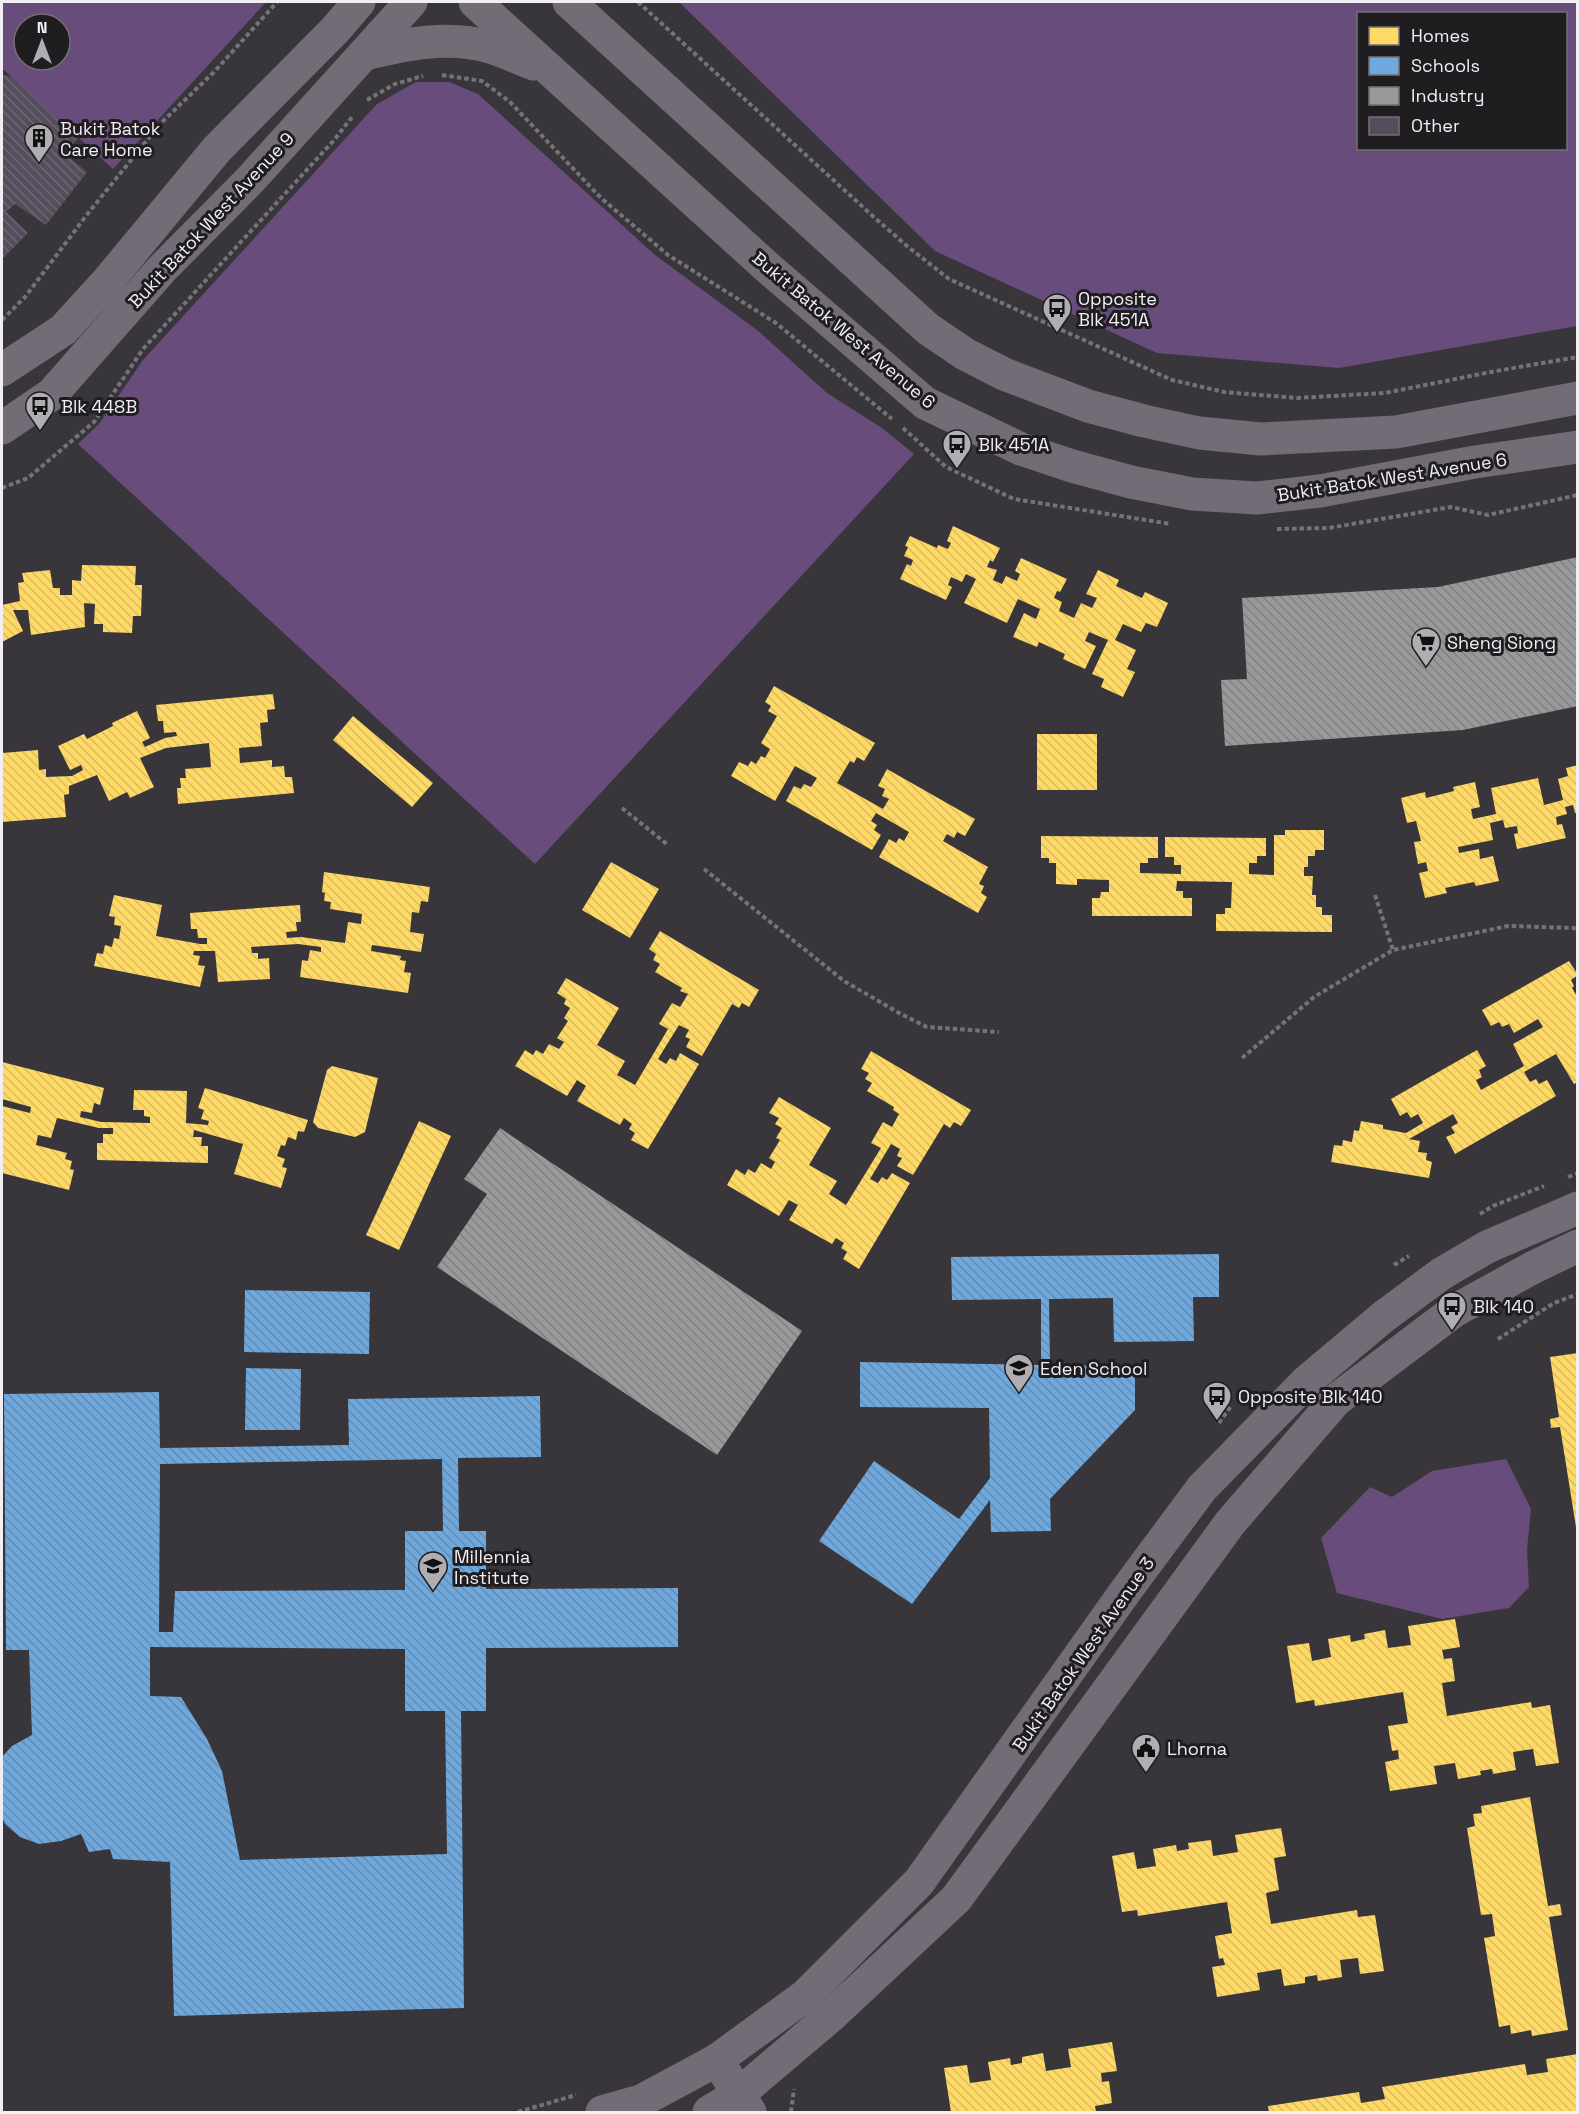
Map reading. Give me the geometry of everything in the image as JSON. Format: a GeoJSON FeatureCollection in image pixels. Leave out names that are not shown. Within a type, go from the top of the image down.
{"type":"FeatureCollection","features":[{"type":"Feature","properties":{"kind":"main road","name":"Bukit Batok West Avenue 3"},"geometry":{"type":"LineString","coordinates":[[591,2103],[642,2100],[717,2060],[807,1995],[919,1882],[1202,1488],[1307,1381],[1383,1317],[1441,1274],[1487,1247],[1578,1208]]}},
{"type":"Feature","properties":{"kind":"main road"},"geometry":{"type":"LineString","coordinates":[[709,2112],[745,2103],[832,2015],[956,1899],[1230,1523],[1336,1400],[1454,1311],[1534,1267],[1578,1246]]}},
{"type":"Feature","properties":{"kind":"street","name":"Bukit Batok West Avenue 9"},"geometry":{"type":"LineString","coordinates":[[2,370],[63,330],[106,283],[217,149],[337,16],[359,2]]}},
{"type":"Feature","properties":{"kind":"street","name":"Bukit Batok West Avenue 9"},"geometry":{"type":"LineString","coordinates":[[2,428],[52,394],[161,270],[251,179],[411,2]]}},
{"type":"Feature","properties":{"kind":"street","name":"Bukit Batok West Avenue 6"},"geometry":{"type":"LineString","coordinates":[[475,2],[767,267],[925,403],[1021,448],[1072,466],[1131,482],[1192,494],[1257,498],[1320,491],[1475,462],[1578,447]]}},
{"type":"Feature","properties":{"kind":"street"},"geometry":{"type":"LineString","coordinates":[[579,7],[928,329],[965,354],[1014,378],[1088,406],[1144,421],[1199,433],[1261,439],[1396,432],[1578,398]]}},
{"type":"Feature","properties":{"kind":"street"},"geometry":{"type":"LineString","coordinates":[[364,54],[416,43],[464,42],[491,48],[553,72]]}},
{"type":"Feature","properties":{"kind":"street"},"geometry":{"type":"LineString","coordinates":[[717,2060],[745,2103]]}},
{"type":"Feature","properties":{"kind":"path"},"geometry":{"type":"LineString","coordinates":[[2,320],[25,297],[89,212],[161,123],[215,71],[277,2]]}},
{"type":"Feature","properties":{"kind":"path"},"geometry":{"type":"LineString","coordinates":[[638,2],[875,218],[949,279],[1172,380],[1224,392],[1308,398],[1385,393],[1578,357]]}},
{"type":"Feature","properties":{"kind":"path"},"geometry":{"type":"LineString","coordinates":[[365,101],[395,84],[424,76]]}},
{"type":"Feature","properties":{"kind":"path"},"geometry":{"type":"LineString","coordinates":[[2,488],[28,478],[94,422],[143,349],[359,109]]}},
{"type":"Feature","properties":{"kind":"path"},"geometry":{"type":"LineString","coordinates":[[1329,528],[1451,507],[1488,516],[1578,495]]}},
{"type":"Feature","properties":{"kind":"path"},"geometry":{"type":"LineString","coordinates":[[622,808],[668,845]]}},
{"type":"Feature","properties":{"kind":"path"},"geometry":{"type":"LineString","coordinates":[[704,869],[844,981],[901,1014],[927,1028],[999,1032]]}},
{"type":"Feature","properties":{"kind":"path"},"geometry":{"type":"LineString","coordinates":[[1375,895],[1393,950]]}},
{"type":"Feature","properties":{"kind":"path"},"geometry":{"type":"LineString","coordinates":[[1242,1059],[1314,997],[1393,950],[1508,926],[1574,927],[1578,930]]}},
{"type":"Feature","properties":{"kind":"path"},"geometry":{"type":"LineString","coordinates":[[1498,1339],[1554,1303],[1578,1294]]}},
{"type":"Feature","properties":{"kind":"path"},"geometry":{"type":"LineString","coordinates":[[1218,1426],[1231,1407]]}},
{"type":"Feature","properties":{"kind":"path"},"geometry":{"type":"LineString","coordinates":[[518,2112],[560,2102],[591,2103]]}},
{"type":"Feature","properties":{"kind":"shaded area"},"geometry":{"type":"Polygon","coordinates":[[[2,2],[266,2],[113,169],[4,70],[2,72],[2,2]]]}},
{"type":"Feature","properties":{"kind":"shaded area"},"geometry":{"type":"Polygon","coordinates":[[[679,2],[1577,2],[1577,326],[1339,368],[1157,353],[935,251],[679,2]]]}},
{"type":"Feature","properties":{"kind":"shaded area"},"geometry":{"type":"Polygon","coordinates":[[[416,82],[449,82],[478,94],[655,255],[757,330],[827,393],[882,428],[914,454],[535,864],[78,444],[99,424],[143,360],[377,104],[416,82]]]}},
{"type":"Feature","properties":{"kind":"shaded area"},"geometry":{"type":"Polygon","coordinates":[[[1506,1459],[1531,1509],[1527,1550],[1529,1587],[1509,1608],[1442,1619],[1337,1593],[1321,1538],[1370,1487],[1392,1497],[1432,1471],[1506,1459]]]}},
{"type":"Feature","properties":{"kind":"building: Homes"},"geometry":{"type":"Polygon","coordinates":[[[953,526],[1000,548],[993,562],[990,560],[987,567],[997,570],[993,580],[1002,584],[1006,576],[1017,581],[1020,574],[1015,571],[1021,558],[1067,579],[1054,598],[1062,602],[1059,611],[1074,618],[1081,603],[1092,608],[1097,598],[1086,594],[1098,570],[1119,580],[1116,586],[1142,598],[1145,592],[1168,603],[1157,627],[1146,623],[1141,632],[1123,624],[1115,640],[1136,650],[1127,669],[1135,672],[1123,697],[1101,687],[1104,679],[1092,674],[1108,640],[1089,632],[1085,641],[1096,646],[1085,669],[1063,659],[1065,654],[1039,642],[1037,647],[1013,637],[1024,613],[1036,619],[1040,609],[1018,599],[1007,623],[964,603],[976,579],[966,574],[962,582],[951,577],[948,585],[952,587],[946,600],[900,579],[907,564],[911,566],[913,560],[904,556],[908,547],[905,546],[910,536],[937,548],[938,545],[948,549],[951,543],[947,541],[953,526]]]}},
{"type":"Feature","properties":{"kind":"building: Homes"},"geometry":{"type":"Polygon","coordinates":[[[82,565],[136,566],[135,585],[142,585],[141,616],[133,616],[132,633],[103,632],[103,624],[94,624],[95,604],[84,603],[85,627],[31,635],[28,610],[13,610],[23,631],[2,642],[2,605],[20,601],[18,583],[24,582],[22,573],[50,570],[53,588],[60,588],[60,595],[72,595],[72,580],[81,581],[82,565]]]}},
{"type":"Feature","properties":{"kind":"building: Homes"},"geometry":{"type":"Polygon","coordinates":[[[774,686],[875,743],[864,761],[857,757],[854,763],[850,761],[837,783],[883,809],[889,799],[882,796],[885,789],[878,786],[887,769],[975,819],[965,836],[957,832],[954,838],[947,834],[943,841],[988,867],[979,884],[984,886],[981,893],[987,897],[978,913],[879,857],[889,839],[896,843],[899,838],[904,841],[909,832],[876,813],[871,821],[877,825],[874,830],[881,835],[872,850],[786,801],[794,786],[801,789],[804,784],[811,787],[817,778],[795,766],[775,801],[731,776],[739,762],[748,766],[751,761],[756,764],[761,756],[765,758],[770,749],[761,743],[777,716],[768,711],[771,706],[765,702],[774,686]]]}},
{"type":"Feature","properties":{"kind":"building: Homes"},"geometry":{"type":"Polygon","coordinates":[[[273,694],[275,709],[267,710],[268,722],[260,723],[262,746],[239,748],[240,763],[272,760],[272,767],[284,766],[285,777],[292,777],[294,793],[178,804],[177,788],[181,788],[180,778],[186,778],[185,769],[211,767],[209,743],[166,748],[140,758],[154,787],[130,798],[127,792],[109,801],[97,775],[69,786],[69,794],[64,795],[66,817],[2,822],[2,753],[38,750],[39,770],[46,769],[46,777],[72,776],[83,770],[81,765],[70,770],[58,746],[84,734],[87,739],[137,711],[150,738],[142,742],[145,747],[165,738],[177,736],[176,732],[164,733],[163,721],[158,721],[156,705],[273,694]]]}},
{"type":"Feature","properties":{"kind":"building: Homes"},"geometry":{"type":"Polygon","coordinates":[[[353,716],[433,783],[412,807],[333,740],[353,716]]]}},
{"type":"Feature","properties":{"kind":"building: Homes"},"geometry":{"type":"Polygon","coordinates":[[[1037,734],[1097,734],[1097,790],[1037,790],[1037,734]]]}},
{"type":"Feature","properties":{"kind":"building: Homes"},"geometry":{"type":"Polygon","coordinates":[[[1578,765],[1578,812],[1575,813],[1573,805],[1565,807],[1567,814],[1556,817],[1557,825],[1562,824],[1566,838],[1517,849],[1514,834],[1518,833],[1517,826],[1505,828],[1503,820],[1490,823],[1493,840],[1458,847],[1459,853],[1479,849],[1480,859],[1493,856],[1499,881],[1476,886],[1474,882],[1445,888],[1447,893],[1425,898],[1419,873],[1428,871],[1426,862],[1418,864],[1414,842],[1421,841],[1416,821],[1407,823],[1401,798],[1425,792],[1426,798],[1454,791],[1453,787],[1475,782],[1480,807],[1471,809],[1473,819],[1496,814],[1491,788],[1538,778],[1544,805],[1563,800],[1558,779],[1568,776],[1566,768],[1578,765]]]}},
{"type":"Feature","properties":{"kind":"building: Homes"},"geometry":{"type":"Polygon","coordinates":[[[1285,830],[1324,830],[1324,850],[1315,850],[1315,856],[1308,856],[1308,867],[1304,867],[1304,876],[1313,876],[1312,895],[1316,895],[1316,907],[1322,907],[1322,915],[1332,915],[1332,932],[1216,931],[1216,914],[1225,914],[1225,908],[1231,908],[1232,882],[1177,881],[1176,891],[1183,891],[1183,898],[1192,898],[1192,916],[1092,916],[1092,898],[1100,898],[1101,892],[1109,892],[1109,880],[1077,879],[1077,885],[1056,884],[1056,863],[1049,863],[1049,858],[1041,858],[1041,836],[1158,837],[1158,858],[1148,858],[1148,863],[1140,863],[1140,873],[1181,874],[1181,865],[1174,865],[1174,857],[1165,857],[1165,837],[1266,838],[1266,856],[1257,856],[1257,863],[1249,863],[1249,874],[1274,875],[1274,835],[1285,835],[1285,830]]]}},
{"type":"Feature","properties":{"kind":"building: Homes"},"geometry":{"type":"Polygon","coordinates":[[[611,862],[659,889],[630,938],[582,910],[611,862]]]}},
{"type":"Feature","properties":{"kind":"building: Homes"},"geometry":{"type":"Polygon","coordinates":[[[324,872],[430,887],[428,902],[421,901],[419,913],[412,912],[410,932],[424,934],[421,952],[372,945],[371,951],[401,956],[400,960],[406,961],[404,972],[411,973],[408,993],[300,977],[302,960],[308,961],[310,950],[321,952],[321,947],[298,944],[251,947],[252,953],[258,953],[258,959],[269,958],[270,979],[218,982],[215,951],[194,951],[193,955],[200,956],[198,965],[205,966],[200,987],[94,966],[97,953],[103,954],[105,945],[112,947],[114,938],[119,939],[121,926],[114,925],[115,917],[109,916],[114,895],[162,905],[156,936],[207,944],[207,938],[198,938],[197,929],[191,929],[190,913],[300,905],[301,922],[296,922],[297,931],[286,932],[287,938],[301,937],[345,943],[348,922],[361,924],[362,914],[330,909],[331,902],[324,901],[325,893],[322,892],[324,872]]]}},
{"type":"Feature","properties":{"kind":"building: Homes"},"geometry":{"type":"Polygon","coordinates":[[[660,931],[759,990],[749,1007],[742,1003],[739,1008],[732,1004],[702,1056],[686,1047],[690,1039],[685,1037],[689,1030],[679,1025],[658,1059],[666,1064],[670,1058],[676,1061],[680,1053],[699,1064],[648,1149],[631,1140],[635,1133],[629,1129],[632,1124],[624,1118],[620,1125],[577,1101],[586,1086],[577,1080],[567,1096],[515,1066],[525,1050],[533,1055],[536,1050],[543,1054],[549,1044],[559,1049],[564,1042],[557,1038],[568,1021],[564,1018],[570,1008],[564,1004],[566,999],[557,993],[566,978],[619,1008],[597,1045],[625,1061],[617,1075],[635,1085],[668,1029],[659,1024],[672,1003],[680,1007],[688,994],[680,991],[682,988],[655,972],[660,964],[653,960],[656,954],[649,949],[660,931]]]}},
{"type":"Feature","properties":{"kind":"building: Homes"},"geometry":{"type":"Polygon","coordinates":[[[1569,961],[1578,975],[1571,980],[1574,986],[1572,988],[1578,998],[1578,1020],[1576,1021],[1578,1024],[1578,1082],[1574,1084],[1556,1054],[1524,1072],[1530,1082],[1536,1079],[1539,1084],[1547,1080],[1556,1096],[1455,1154],[1446,1137],[1455,1133],[1451,1127],[1458,1123],[1453,1114],[1409,1139],[1420,1141],[1418,1152],[1427,1153],[1426,1160],[1432,1162],[1429,1178],[1331,1162],[1334,1145],[1342,1146],[1343,1140],[1352,1142],[1354,1130],[1359,1131],[1361,1121],[1383,1125],[1383,1129],[1406,1133],[1423,1123],[1418,1114],[1411,1118],[1407,1112],[1400,1116],[1391,1099],[1477,1050],[1486,1066],[1479,1070],[1482,1077],[1476,1080],[1481,1090],[1524,1066],[1513,1044],[1543,1027],[1538,1019],[1514,1033],[1509,1024],[1502,1027],[1499,1022],[1491,1026],[1482,1010],[1569,961]]]}},
{"type":"Feature","properties":{"kind":"building: Homes"},"geometry":{"type":"Polygon","coordinates":[[[871,1051],[971,1110],[961,1126],[954,1122],[950,1128],[944,1124],[913,1175],[897,1166],[902,1158],[897,1156],[900,1149],[891,1144],[870,1179],[878,1183],[882,1177],[887,1180],[892,1173],[910,1183],[859,1269],[843,1259],[847,1252],[841,1248],[844,1243],[836,1238],[832,1244],[789,1220],[798,1205],[789,1200],[779,1216],[727,1185],[736,1169],[745,1175],[748,1169],[755,1173],[761,1163],[771,1169],[775,1162],[769,1158],[780,1140],[776,1138],[782,1128],[775,1124],[779,1118],[769,1113],[779,1097],[831,1128],[809,1165],[837,1181],[829,1194],[846,1205],[881,1148],[871,1143],[883,1122],[892,1127],[899,1114],[893,1110],[894,1107],[867,1091],[872,1083],[865,1079],[869,1073],[861,1069],[871,1051]]]}},
{"type":"Feature","properties":{"kind":"building: Homes"},"geometry":{"type":"Polygon","coordinates":[[[2,1062],[104,1088],[100,1105],[94,1103],[92,1113],[81,1111],[80,1117],[101,1122],[150,1123],[150,1117],[144,1116],[144,1110],[133,1110],[134,1090],[187,1091],[186,1123],[208,1125],[209,1121],[201,1119],[204,1110],[198,1108],[205,1088],[308,1120],[304,1132],[298,1131],[296,1140],[288,1137],[285,1146],[281,1145],[277,1156],[285,1159],[282,1167],[287,1168],[281,1188],[234,1174],[243,1144],[194,1130],[193,1137],[202,1137],[201,1146],[208,1146],[208,1163],[97,1160],[97,1143],[103,1143],[103,1134],[113,1134],[113,1128],[99,1128],[57,1118],[51,1138],[38,1135],[36,1145],[67,1153],[65,1159],[72,1161],[70,1169],[74,1170],[69,1190],[2,1173],[2,1106],[30,1113],[31,1107],[2,1099],[2,1062]]]}},
{"type":"Feature","properties":{"kind":"building: Homes"},"geometry":{"type":"Polygon","coordinates":[[[332,1066],[378,1078],[365,1132],[355,1137],[318,1128],[313,1122],[327,1070],[332,1066]]]}},
{"type":"Feature","properties":{"kind":"building: Homes"},"geometry":{"type":"Polygon","coordinates":[[[419,1121],[451,1136],[399,1250],[366,1235],[419,1121]]]}},
{"type":"Feature","properties":{"kind":"building: Homes"},"geometry":{"type":"Polygon","coordinates":[[[1578,1353],[1578,1527],[1576,1527],[1560,1427],[1551,1428],[1550,1419],[1559,1417],[1550,1357],[1578,1353]]]}},
{"type":"Feature","properties":{"kind":"building: Homes"},"geometry":{"type":"Polygon","coordinates":[[[1455,1619],[1460,1647],[1442,1650],[1444,1659],[1452,1658],[1455,1681],[1442,1683],[1447,1716],[1531,1702],[1532,1708],[1550,1705],[1559,1763],[1536,1766],[1533,1749],[1513,1752],[1516,1770],[1493,1774],[1492,1769],[1480,1771],[1481,1775],[1458,1779],[1455,1763],[1434,1766],[1437,1784],[1390,1791],[1385,1762],[1399,1759],[1398,1750],[1392,1751],[1388,1726],[1408,1723],[1403,1692],[1315,1706],[1314,1700],[1296,1703],[1287,1646],[1309,1643],[1312,1661],[1331,1657],[1328,1639],[1350,1635],[1351,1642],[1365,1639],[1364,1634],[1385,1630],[1388,1648],[1411,1645],[1408,1626],[1455,1619]]]}},
{"type":"Feature","properties":{"kind":"building: Homes"},"geometry":{"type":"Polygon","coordinates":[[[1530,1797],[1548,1906],[1560,1904],[1562,1915],[1549,1917],[1568,2030],[1532,2036],[1531,2030],[1511,2034],[1510,2025],[1499,2027],[1484,1938],[1495,1936],[1492,1914],[1481,1915],[1467,1828],[1475,1826],[1473,1814],[1482,1813],[1481,1806],[1530,1797]]]}},
{"type":"Feature","properties":{"kind":"building: Homes"},"geometry":{"type":"Polygon","coordinates":[[[1281,1828],[1286,1856],[1274,1858],[1279,1890],[1266,1893],[1271,1924],[1357,1910],[1358,1917],[1375,1915],[1384,1971],[1360,1974],[1358,1958],[1340,1960],[1342,1977],[1318,1981],[1317,1975],[1305,1977],[1305,1983],[1284,1986],[1281,1969],[1257,1973],[1260,1990],[1217,1997],[1212,1967],[1225,1965],[1223,1958],[1219,1959],[1215,1936],[1232,1933],[1227,1902],[1138,1916],[1137,1910],[1122,1912],[1112,1856],[1134,1852],[1137,1869],[1156,1866],[1153,1849],[1176,1845],[1177,1851],[1189,1849],[1188,1843],[1211,1840],[1213,1856],[1238,1852],[1235,1835],[1281,1828]]]}},
{"type":"Feature","properties":{"kind":"building: Homes"},"geometry":{"type":"Polygon","coordinates":[[[1112,2042],[1117,2071],[1101,2073],[1102,2082],[1109,2081],[1112,2103],[1095,2106],[1096,2112],[951,2112],[944,2068],[967,2065],[970,2083],[991,2080],[988,2062],[1010,2058],[1011,2065],[1022,2063],[1022,2057],[1043,2053],[1046,2071],[1071,2067],[1068,2049],[1112,2042]]]}},
{"type":"Feature","properties":{"kind":"building: Homes"},"geometry":{"type":"Polygon","coordinates":[[[1578,2054],[1578,2112],[1269,2112],[1268,2106],[1359,2092],[1361,2103],[1385,2099],[1382,2087],[1525,2064],[1527,2075],[1548,2072],[1546,2059],[1578,2054]]]}},
{"type":"Feature","properties":{"kind":"building: Schools"},"geometry":{"type":"Polygon","coordinates":[[[1219,1254],[1219,1297],[1193,1297],[1194,1341],[1114,1342],[1113,1298],[1049,1299],[1050,1365],[1135,1366],[1135,1410],[1050,1499],[1051,1531],[991,1532],[990,1500],[912,1604],[819,1541],[874,1461],[959,1519],[990,1478],[989,1408],[860,1407],[860,1362],[1041,1365],[1041,1299],[952,1300],[951,1257],[1219,1254]]]}},
{"type":"Feature","properties":{"kind":"building: Schools"},"geometry":{"type":"Polygon","coordinates":[[[245,1290],[370,1292],[369,1354],[244,1352],[245,1290]]]}},
{"type":"Feature","properties":{"kind":"building: Schools"},"geometry":{"type":"Polygon","coordinates":[[[246,1368],[301,1369],[300,1430],[245,1430],[246,1368]]]}},
{"type":"Feature","properties":{"kind":"building: Schools"},"geometry":{"type":"Polygon","coordinates":[[[159,1392],[160,1448],[349,1445],[348,1399],[540,1396],[541,1457],[458,1458],[459,1531],[486,1531],[486,1589],[678,1588],[678,1647],[486,1648],[486,1711],[461,1711],[464,2008],[174,2016],[170,1862],[113,1859],[110,1849],[89,1852],[81,1834],[61,1841],[39,1844],[20,1837],[5,1824],[2,1817],[2,1757],[12,1746],[32,1735],[29,1650],[6,1650],[4,1394],[159,1392]],[[442,1459],[160,1464],[159,1632],[173,1632],[175,1591],[405,1590],[405,1531],[443,1531],[442,1459]],[[150,1647],[150,1696],[181,1697],[207,1739],[222,1771],[240,1860],[447,1854],[445,1711],[405,1711],[405,1649],[150,1647]]]}},
{"type":"Feature","properties":{"kind":"building: Industry"},"geometry":{"type":"Polygon","coordinates":[[[1578,557],[1578,706],[1463,730],[1225,746],[1221,680],[1247,679],[1242,598],[1438,587],[1578,557]]]}},
{"type":"Feature","properties":{"kind":"building: Industry"},"geometry":{"type":"Polygon","coordinates":[[[500,1128],[802,1331],[717,1455],[437,1267],[487,1194],[464,1179],[500,1128]]]}},
{"type":"Feature","properties":{"kind":"building: Other","name":"Bukit Batok Care Home"},"geometry":{"type":"Polygon","coordinates":[[[2,76],[13,77],[78,138],[65,154],[87,172],[46,225],[15,204],[6,212],[28,233],[2,259],[2,76]]]}},
{"type":"Feature","properties":{"kind":"place","name":"Bukit Batok Care Home"},"geometry":{"type":"Point","coordinates":[39,164]}},
{"type":"Feature","properties":{"kind":"place","name":"Opposite Blk 451A"},"geometry":{"type":"Point","coordinates":[1057,334]}},
{"type":"Feature","properties":{"kind":"place","name":"Blk 448B"},"geometry":{"type":"Point","coordinates":[40,432]}},
{"type":"Feature","properties":{"kind":"place","name":"Blk 451A"},"geometry":{"type":"Point","coordinates":[957,470]}},
{"type":"Feature","properties":{"kind":"place","name":"Sheng Siong"},"geometry":{"type":"Point","coordinates":[1426,668]}},
{"type":"Feature","properties":{"kind":"place","name":"Blk 140"},"geometry":{"type":"Point","coordinates":[1452,1332]}},
{"type":"Feature","properties":{"kind":"place","name":"Eden School"},"geometry":{"type":"Point","coordinates":[1019,1394]}},
{"type":"Feature","properties":{"kind":"place","name":"Opposite Blk 140"},"geometry":{"type":"Point","coordinates":[1217,1422]}},
{"type":"Feature","properties":{"kind":"place","name":"Millennia Institute"},"geometry":{"type":"Point","coordinates":[433,1592]}},
{"type":"Feature","properties":{"kind":"place","name":"Lhorna"},"geometry":{"type":"Point","coordinates":[1146,1774]}}]}
